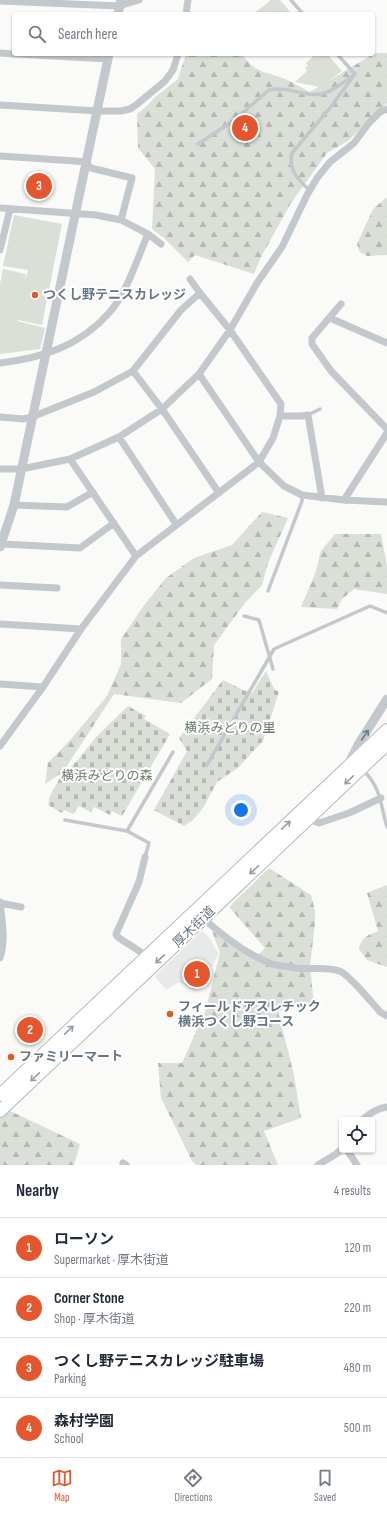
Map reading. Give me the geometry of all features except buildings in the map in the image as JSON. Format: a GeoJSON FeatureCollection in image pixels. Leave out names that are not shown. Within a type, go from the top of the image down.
{"type":"FeatureCollection","features":[{"type":"Feature","properties":{"kind":"highway","name":"厚木街道"},"geometry":{"type":"LineString","coordinates":[[0,1095],[387,730]]}},
{"type":"Feature","properties":{"kind":"highway","name":"厚木街道"},"geometry":{"type":"LineString","coordinates":[[0,1111],[387,744]]}},
{"type":"Feature","properties":{"kind":"street"},"geometry":{"type":"LineString","coordinates":[[0,1],[47,2],[119,7],[139,0]]}},
{"type":"Feature","properties":{"kind":"street"},"geometry":{"type":"LineString","coordinates":[[186,12],[188,0]]}},
{"type":"Feature","properties":{"kind":"street"},"geometry":{"type":"LineString","coordinates":[[0,53],[12,54]]}},
{"type":"Feature","properties":{"kind":"street"},"geometry":{"type":"LineString","coordinates":[[108,56],[14,505],[1,546],[80,548],[114,523]]}},
{"type":"Feature","properties":{"kind":"street"},"geometry":{"type":"LineString","coordinates":[[0,105],[97,111],[121,111],[130,109],[136,106],[165,81],[174,70],[178,56]]}},
{"type":"Feature","properties":{"kind":"street"},"geometry":{"type":"LineString","coordinates":[[0,469],[21,469],[70,459],[119,437],[162,409],[199,374],[230,330],[257,283],[282,247],[309,190],[317,178],[330,162],[354,143],[380,112],[387,109]]}},
{"type":"Feature","properties":{"kind":"street"},"geometry":{"type":"LineString","coordinates":[[0,156],[86,162],[91,168],[132,178],[121,220]]}},
{"type":"Feature","properties":{"kind":"street"},"geometry":{"type":"LineString","coordinates":[[0,208],[96,215],[121,220],[148,234],[161,244]]}},
{"type":"Feature","properties":{"kind":"street"},"geometry":{"type":"LineString","coordinates":[[0,250],[10,209]]}},
{"type":"Feature","properties":{"kind":"street"},"geometry":{"type":"LineString","coordinates":[[0,363],[45,355],[73,343],[91,329],[109,313],[122,293],[148,234]]}},
{"type":"Feature","properties":{"kind":"street"},"geometry":{"type":"LineString","coordinates":[[0,746],[3,739],[43,687],[81,630],[136,556],[259,462],[272,438],[280,416],[281,404],[230,330],[200,294],[190,279]]}},
{"type":"Feature","properties":{"kind":"street"},"geometry":{"type":"LineString","coordinates":[[0,417],[23,419],[32,417],[94,392],[133,371],[181,310],[200,294]]}},
{"type":"Feature","properties":{"kind":"street"},"geometry":{"type":"LineString","coordinates":[[341,304],[312,338],[312,344],[331,371],[387,428]]}},
{"type":"Feature","properties":{"kind":"street"},"geometry":{"type":"LineString","coordinates":[[330,318],[387,343]]}},
{"type":"Feature","properties":{"kind":"street"},"geometry":{"type":"LineString","coordinates":[[133,371],[162,409],[219,494]]}},
{"type":"Feature","properties":{"kind":"street"},"geometry":{"type":"LineString","coordinates":[[199,374],[259,462],[284,486],[302,495],[344,500],[387,502]]}},
{"type":"Feature","properties":{"kind":"street"},"geometry":{"type":"LineString","coordinates":[[280,416],[302,416],[308,414],[322,498]]}},
{"type":"Feature","properties":{"kind":"street"},"geometry":{"type":"LineString","coordinates":[[344,500],[387,433]]}},
{"type":"Feature","properties":{"kind":"street"},"geometry":{"type":"LineString","coordinates":[[119,437],[176,524]]}},
{"type":"Feature","properties":{"kind":"street"},"geometry":{"type":"LineString","coordinates":[[70,459],[136,556]]}},
{"type":"Feature","properties":{"kind":"street"},"geometry":{"type":"LineString","coordinates":[[14,505],[67,507],[93,492]]}},
{"type":"Feature","properties":{"kind":"street"},"geometry":{"type":"LineString","coordinates":[[0,585],[57,588]]}},
{"type":"Feature","properties":{"kind":"street"},"geometry":{"type":"LineString","coordinates":[[0,624],[81,630]]}},
{"type":"Feature","properties":{"kind":"street"},"geometry":{"type":"LineString","coordinates":[[0,684],[43,687]]}},
{"type":"Feature","properties":{"kind":"street"},"geometry":{"type":"LineString","coordinates":[[346,769],[358,746],[387,699]]}},
{"type":"Feature","properties":{"kind":"street"},"geometry":{"type":"LineString","coordinates":[[310,817],[319,823],[349,813],[384,796]]}},
{"type":"Feature","properties":{"kind":"street"},"geometry":{"type":"LineString","coordinates":[[145,857],[139,882],[116,934],[119,938],[147,956]]}},
{"type":"Feature","properties":{"kind":"street"},"geometry":{"type":"LineString","coordinates":[[0,958],[3,948],[3,929],[0,903],[20,907]]}},
{"type":"Feature","properties":{"kind":"street"},"geometry":{"type":"LineString","coordinates":[[203,918],[225,936],[256,956],[273,964],[298,968],[341,971],[380,1012],[387,1016]]}},
{"type":"Feature","properties":{"kind":"street"},"geometry":{"type":"LineString","coordinates":[[366,1117],[381,1108],[387,1107]]}},
{"type":"Feature","properties":{"kind":"street"},"geometry":{"type":"LineString","coordinates":[[318,1165],[339,1152]]}},
{"type":"Feature","properties":{"kind":"street"},"geometry":{"type":"LineString","coordinates":[[349,1153],[357,1165]]}},
{"type":"Feature","properties":{"kind":"lane"},"geometry":{"type":"LineString","coordinates":[[291,0],[301,12]]}},
{"type":"Feature","properties":{"kind":"lane"},"geometry":{"type":"LineString","coordinates":[[340,56],[355,74]]}},
{"type":"Feature","properties":{"kind":"lane"},"geometry":{"type":"LineString","coordinates":[[198,144],[233,122],[269,90],[276,88],[315,94],[326,93],[355,74]]}},
{"type":"Feature","properties":{"kind":"lane"},"geometry":{"type":"LineString","coordinates":[[309,190],[292,170],[290,161],[292,153],[330,108],[355,74]]}},
{"type":"Feature","properties":{"kind":"lane"},"geometry":{"type":"LineString","coordinates":[[308,414],[320,409]]}},
{"type":"Feature","properties":{"kind":"lane"},"geometry":{"type":"LineString","coordinates":[[268,591],[302,501],[302,495]]}},
{"type":"Feature","properties":{"kind":"lane"},"geometry":{"type":"LineString","coordinates":[[207,765],[274,649],[370,606],[387,613]]}},
{"type":"Feature","properties":{"kind":"lane"},"geometry":{"type":"LineString","coordinates":[[244,616],[259,620],[273,669]]}},
{"type":"Feature","properties":{"kind":"lane"},"geometry":{"type":"LineString","coordinates":[[127,831],[173,752]]}},
{"type":"Feature","properties":{"kind":"lane"},"geometry":{"type":"LineString","coordinates":[[362,768],[384,796],[387,827]]}},
{"type":"Feature","properties":{"kind":"lane"},"geometry":{"type":"LineString","coordinates":[[65,820],[127,831],[149,843],[145,857]]}},
{"type":"Feature","properties":{"kind":"shaded area"},"geometry":{"type":"Polygon","coordinates":[[[202,931],[208,936],[219,954],[213,965],[196,991],[179,982],[166,990],[155,976],[202,931]]]}},
{"type":"Feature","properties":{"kind":"green space"},"geometry":{"type":"Polygon","coordinates":[[[271,0],[280,0],[290,12],[256,12],[271,0]]]}},
{"type":"Feature","properties":{"kind":"green space"},"geometry":{"type":"Polygon","coordinates":[[[375,53],[387,53],[387,103],[348,141],[327,153],[291,203],[261,257],[254,274],[195,255],[188,262],[164,238],[152,229],[155,169],[138,148],[137,114],[178,79],[185,56],[244,56],[255,68],[289,81],[310,92],[370,56],[375,56],[375,53]]]}},
{"type":"Feature","properties":{"kind":"green space"},"geometry":{"type":"Polygon","coordinates":[[[312,56],[329,56],[342,71],[320,87],[295,82],[307,71],[305,67],[308,66],[306,63],[313,57],[312,56]]]}},
{"type":"Feature","properties":{"kind":"green space"},"geometry":{"type":"Polygon","coordinates":[[[387,197],[387,255],[367,256],[359,251],[357,244],[373,209],[387,197]]]}},
{"type":"Feature","properties":{"kind":"green space","name":"つくし野テニスカレッジ"},"geometry":{"type":"Polygon","coordinates":[[[14,215],[62,224],[42,325],[17,321],[45,328],[40,349],[0,354],[0,284],[3,269],[26,274],[25,282],[28,270],[3,266],[14,215]]]}},
{"type":"Feature","properties":{"kind":"green space"},"geometry":{"type":"Polygon","coordinates":[[[262,512],[288,518],[268,563],[262,585],[245,603],[214,645],[212,679],[181,703],[114,694],[63,772],[45,784],[48,763],[72,738],[107,696],[121,664],[121,639],[145,604],[166,578],[194,558],[232,545],[262,512]]]}},
{"type":"Feature","properties":{"kind":"green space"},"geometry":{"type":"Polygon","coordinates":[[[335,534],[381,534],[387,566],[387,594],[354,589],[342,599],[337,609],[301,607],[315,574],[321,551],[335,534]]]}},
{"type":"Feature","properties":{"kind":"green space","name":"横浜みどりの里"},"geometry":{"type":"Polygon","coordinates":[[[266,671],[274,689],[279,692],[263,741],[238,768],[217,782],[203,808],[193,820],[184,826],[154,810],[187,751],[179,738],[223,680],[252,693],[266,671]]]}},
{"type":"Feature","properties":{"kind":"green space","name":"横浜みどりの森"},"geometry":{"type":"Polygon","coordinates":[[[128,706],[146,716],[144,719],[170,734],[122,816],[112,811],[110,815],[94,807],[91,812],[79,806],[73,814],[65,810],[62,813],[48,805],[50,796],[61,776],[77,761],[96,737],[128,706]]]}},
{"type":"Feature","properties":{"kind":"green space"},"geometry":{"type":"Polygon","coordinates":[[[269,868],[311,895],[315,911],[310,966],[314,1005],[278,1011],[294,1075],[301,1118],[264,1131],[278,1165],[196,1165],[192,1161],[161,1098],[158,1063],[182,1063],[205,1012],[220,953],[212,931],[255,958],[265,948],[229,907],[269,868]]]}},
{"type":"Feature","properties":{"kind":"green space"},"geometry":{"type":"Polygon","coordinates":[[[387,885],[387,967],[367,960],[359,949],[363,939],[378,931],[367,893],[387,885]]]}},
{"type":"Feature","properties":{"kind":"green space"},"geometry":{"type":"Polygon","coordinates":[[[6,1109],[80,1144],[74,1165],[0,1165],[0,1113],[6,1109]]]}},
{"type":"Feature","properties":{"kind":"place","name":"森村学園"},"geometry":{"type":"Point","coordinates":[245,128]}},
{"type":"Feature","properties":{"kind":"place","name":"つくし野テニスカレッジ駐車場"},"geometry":{"type":"Point","coordinates":[39,186]}},
{"type":"Feature","properties":{"kind":"place","name":"つくし野テニスカレッジ"},"geometry":{"type":"Point","coordinates":[35,295]}},
{"type":"Feature","properties":{"kind":"place","name":"ローソン"},"geometry":{"type":"Point","coordinates":[197,974]}},
{"type":"Feature","properties":{"kind":"place","name":"フィールドアスレチック 横浜つくし野コース"},"geometry":{"type":"Point","coordinates":[170,1014]}},
{"type":"Feature","properties":{"kind":"place","name":"Corner Stone"},"geometry":{"type":"Point","coordinates":[30,1030]}},
{"type":"Feature","properties":{"kind":"place","name":"ファミリーマート"},"geometry":{"type":"Point","coordinates":[11,1057]}}]}
